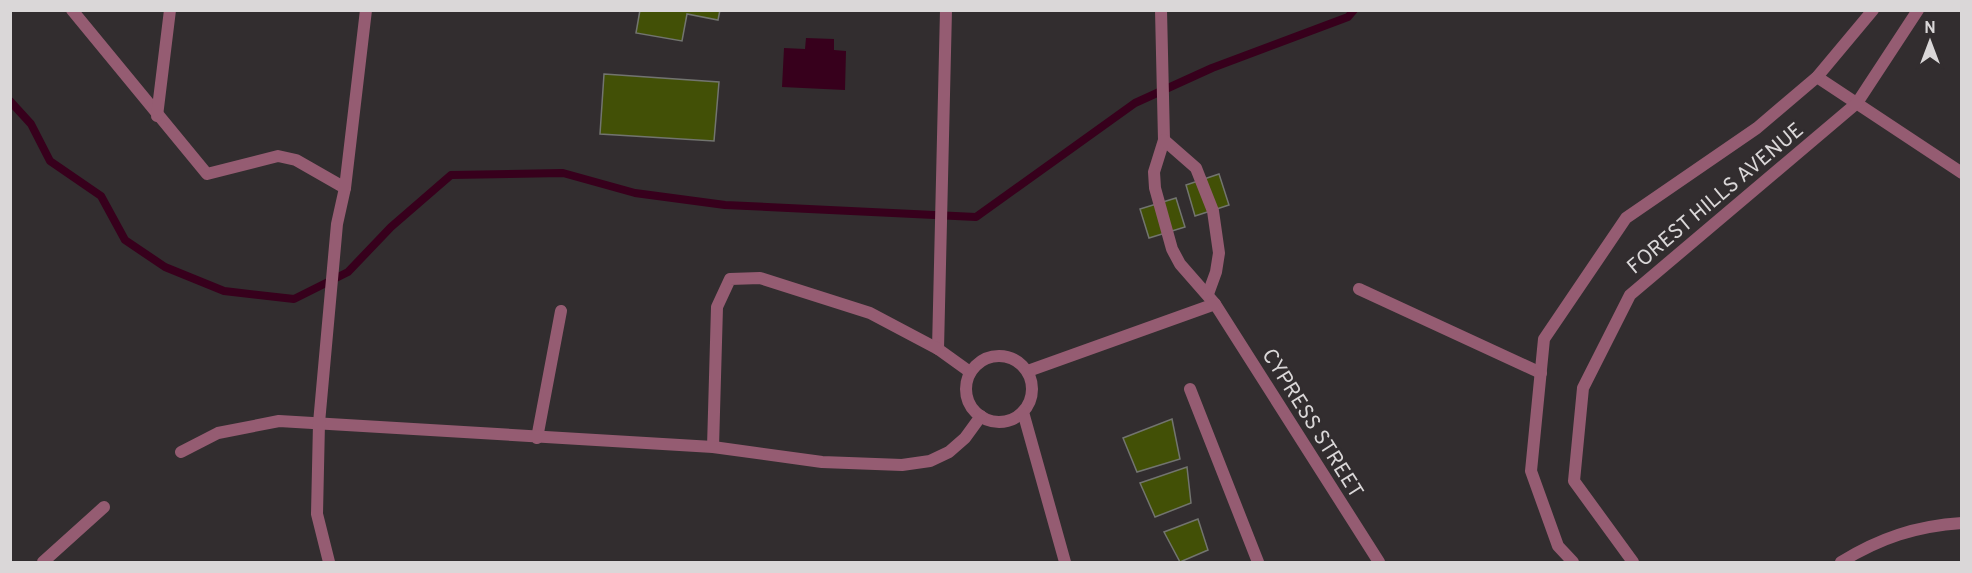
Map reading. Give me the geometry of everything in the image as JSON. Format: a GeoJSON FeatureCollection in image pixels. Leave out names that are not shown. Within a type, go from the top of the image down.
{"type":"FeatureCollection","features":[{"type":"Feature","properties":{"kind":"street"},"geometry":{"type":"LineString","coordinates":[[72,10],[207,174],[278,156],[296,160],[345,188]]}},
{"type":"Feature","properties":{"kind":"street"},"geometry":{"type":"LineString","coordinates":[[157,116],[170,10]]}},
{"type":"Feature","properties":{"kind":"street"},"geometry":{"type":"LineString","coordinates":[[329,562],[317,514],[319,423],[337,224],[345,188],[366,10]]}},
{"type":"Feature","properties":{"kind":"street"},"geometry":{"type":"LineString","coordinates":[[938,349],[946,10]]}},
{"type":"Feature","properties":{"kind":"street"},"geometry":{"type":"LineString","coordinates":[[1028,372],[1212,299],[1219,253],[1217,230],[1208,195],[1196,168],[1164,140],[1161,10]]}},
{"type":"Feature","properties":{"kind":"street","name":"FOREST HILLS AVENUE"},"geometry":{"type":"LineString","coordinates":[[1572,562],[1558,546],[1531,471],[1544,339],[1626,218],[1757,128],[1817,76],[1873,10]]}},
{"type":"Feature","properties":{"kind":"street","name":"FOREST HILLS AVENUE"},"geometry":{"type":"LineString","coordinates":[[1633,562],[1574,481],[1583,388],[1630,296],[1857,104],[1918,10]]}},
{"type":"Feature","properties":{"kind":"street"},"geometry":{"type":"LineString","coordinates":[[1817,76],[1962,173]]}},
{"type":"Feature","properties":{"kind":"street","name":"CYPRESS STREET"},"geometry":{"type":"LineString","coordinates":[[1164,140],[1154,172],[1158,203],[1180,264],[1212,299],[1378,562]]}},
{"type":"Feature","properties":{"kind":"street"},"geometry":{"type":"LineString","coordinates":[[713,447],[717,307],[730,279],[760,278],[870,313],[938,349],[970,372]]}},
{"type":"Feature","properties":{"kind":"street"},"geometry":{"type":"LineString","coordinates":[[1359,289],[1541,373]]}},
{"type":"Feature","properties":{"kind":"street"},"geometry":{"type":"LineString","coordinates":[[537,438],[561,311]]}},
{"type":"Feature","properties":{"kind":"street"},"geometry":{"type":"LineString","coordinates":[[992,356],[1012,359],[1028,372],[1032,393],[1023,412],[1003,422],[981,416],[972,408],[967,396],[966,384],[970,372],[979,362],[992,356]]}},
{"type":"Feature","properties":{"kind":"street"},"geometry":{"type":"LineString","coordinates":[[1190,389],[1258,562]]}},
{"type":"Feature","properties":{"kind":"street"},"geometry":{"type":"LineString","coordinates":[[1023,412],[1065,562]]}},
{"type":"Feature","properties":{"kind":"street"},"geometry":{"type":"LineString","coordinates":[[181,452],[218,433],[279,421],[713,447],[822,462],[911,464],[930,461],[949,452],[965,438],[981,416]]}},
{"type":"Feature","properties":{"kind":"street"},"geometry":{"type":"LineString","coordinates":[[43,562],[104,507]]}},
{"type":"Feature","properties":{"kind":"street"},"geometry":{"type":"LineString","coordinates":[[1841,562],[1870,543],[1929,525],[1962,523]]}},
{"type":"Feature","properties":{"kind":"shaded area"},"geometry":{"type":"Polygon","coordinates":[[[806,38],[834,39],[834,50],[846,51],[845,90],[782,87],[784,48],[805,49],[806,38]]]}},
{"type":"Feature","properties":{"kind":"building"},"geometry":{"type":"Polygon","coordinates":[[[640,10],[720,10],[718,20],[687,14],[682,41],[636,33],[640,10]]]}},
{"type":"Feature","properties":{"kind":"building"},"geometry":{"type":"Polygon","coordinates":[[[604,74],[719,82],[714,141],[600,134],[604,74]]]}},
{"type":"Feature","properties":{"kind":"building"},"geometry":{"type":"Polygon","coordinates":[[[1219,174],[1229,205],[1195,216],[1186,185],[1219,174]]]}},
{"type":"Feature","properties":{"kind":"building"},"geometry":{"type":"Polygon","coordinates":[[[1176,198],[1185,227],[1149,238],[1140,209],[1176,198]]]}},
{"type":"Feature","properties":{"kind":"building"},"geometry":{"type":"Polygon","coordinates":[[[1172,419],[1180,459],[1137,472],[1123,438],[1172,419]]]}},
{"type":"Feature","properties":{"kind":"building"},"geometry":{"type":"Polygon","coordinates":[[[1187,467],[1191,503],[1155,517],[1140,483],[1187,467]]]}},
{"type":"Feature","properties":{"kind":"building"},"geometry":{"type":"Polygon","coordinates":[[[1198,519],[1208,550],[1180,562],[1164,532],[1198,519]]]}},
{"type":"Feature","properties":{"kind":"waterway"},"geometry":{"type":"LineString","coordinates":[[10,101],[31,124],[50,161],[101,196],[125,240],[165,267],[224,291],[294,299],[348,272],[391,227],[451,175],[563,173],[635,193],[725,205],[976,217],[1135,103],[1212,68],[1348,17],[1354,10]]}}]}
